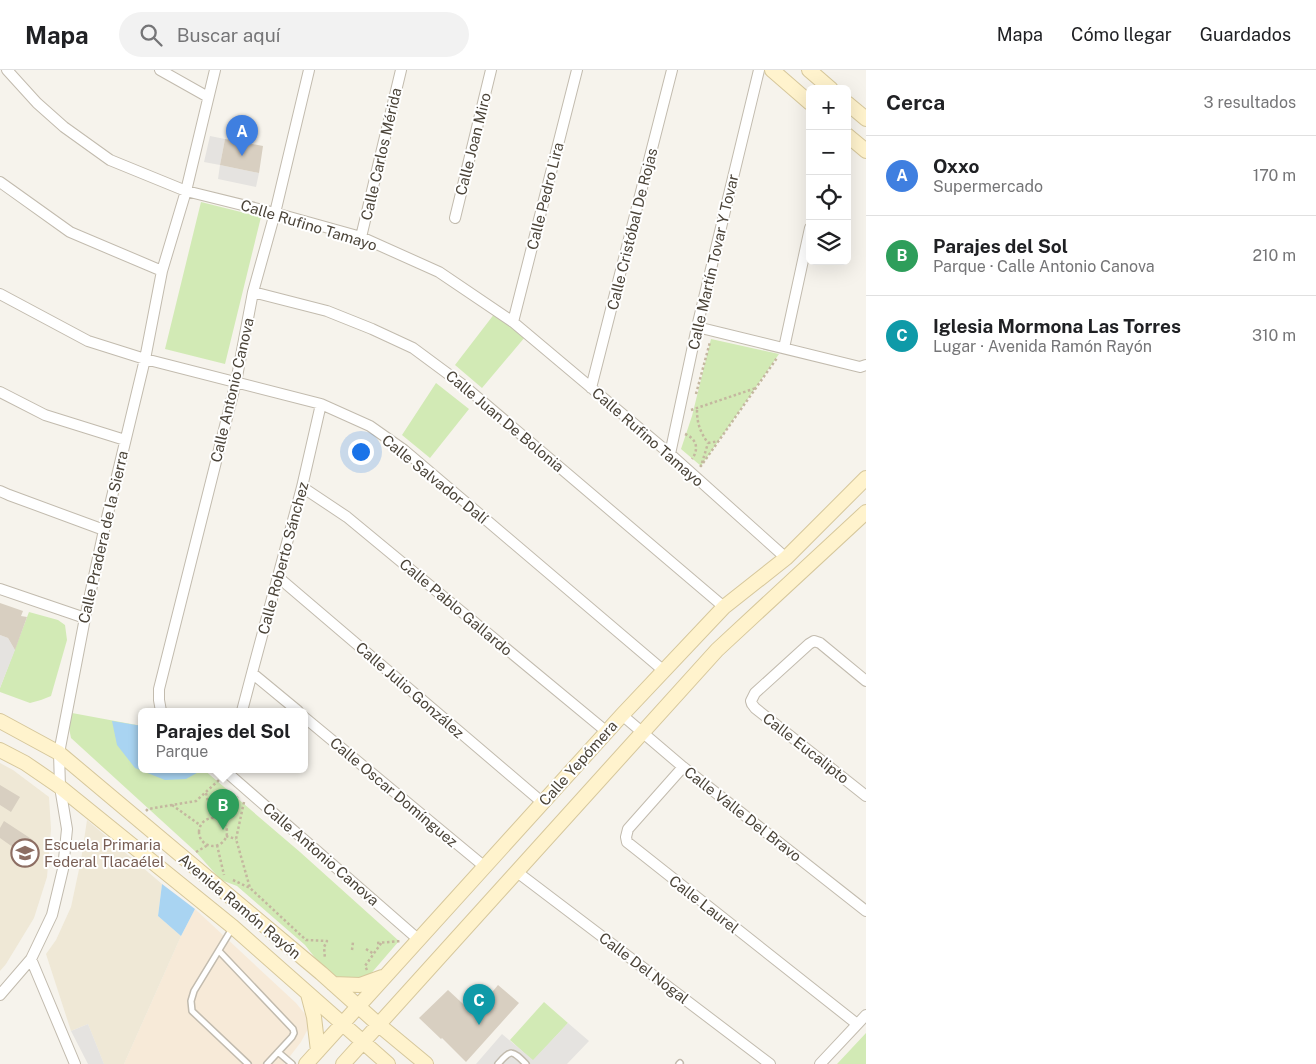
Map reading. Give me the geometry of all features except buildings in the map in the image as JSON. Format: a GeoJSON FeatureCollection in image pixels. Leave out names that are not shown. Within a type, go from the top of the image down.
{"type":"FeatureCollection","features":[{"type":"Feature","properties":{"kind":"main road"},"geometry":{"type":"LineString","coordinates":[[772,70],[806,100]]}},
{"type":"Feature","properties":{"kind":"main road"},"geometry":{"type":"LineString","coordinates":[[809,70],[826,85]]}},
{"type":"Feature","properties":{"kind":"main road"},"geometry":{"type":"LineString","coordinates":[[851,106],[866,119]]}},
{"type":"Feature","properties":{"kind":"main road"},"geometry":{"type":"LineString","coordinates":[[851,138],[866,151]]}},
{"type":"Feature","properties":{"kind":"main road","name":"Calle Yepómera"},"geometry":{"type":"LineString","coordinates":[[306,1064],[622,715],[724,607],[786,558],[866,478]]}},
{"type":"Feature","properties":{"kind":"main road","name":"Calle Yepómera"},"geometry":{"type":"LineString","coordinates":[[343,1064],[717,650],[866,512]]}},
{"type":"Feature","properties":{"kind":"main road","name":"Avenida Ramón Rayón"},"geometry":{"type":"LineString","coordinates":[[0,721],[59,753],[426,1064]]}},
{"type":"Feature","properties":{"kind":"main road","name":"Avenida Ramón Rayón"},"geometry":{"type":"LineString","coordinates":[[0,750],[25,763],[60,787],[233,927],[388,1064]]}},
{"type":"Feature","properties":{"kind":"main road"},"geometry":{"type":"LineString","coordinates":[[333,984],[360,985],[385,976]]}},
{"type":"Feature","properties":{"kind":"main road"},"geometry":{"type":"LineString","coordinates":[[307,993],[314,1017],[318,1051]]}},
{"type":"Feature","properties":{"kind":"street","name":"Calle Rufino Tamayo"},"geometry":{"type":"LineString","coordinates":[[7,70],[37,103],[57,121],[110,160],[186,191],[275,213],[361,238],[440,272],[513,322],[670,454],[786,558]]}},
{"type":"Feature","properties":{"kind":"street"},"geometry":{"type":"LineString","coordinates":[[160,70],[208,97]]}},
{"type":"Feature","properties":{"kind":"street","name":"Calle Pradera de la Sierra"},"geometry":{"type":"LineString","coordinates":[[0,995],[32,960],[52,915],[63,869],[67,829],[60,787],[59,753],[85,618],[145,359],[162,271],[186,191],[215,70]]}},
{"type":"Feature","properties":{"kind":"street","name":"Calle Antonio Canova"},"geometry":{"type":"LineString","coordinates":[[160,708],[159,689],[236,382],[253,292],[275,213],[309,70]]}},
{"type":"Feature","properties":{"kind":"street","name":"Calle Carlos Mérida"},"geometry":{"type":"LineString","coordinates":[[361,238],[401,70]]}},
{"type":"Feature","properties":{"kind":"street","name":"Calle Joan Miro"},"geometry":{"type":"LineString","coordinates":[[455,218],[491,70]]}},
{"type":"Feature","properties":{"kind":"street","name":"Calle Pedro Lira"},"geometry":{"type":"LineString","coordinates":[[513,322],[577,70]]}},
{"type":"Feature","properties":{"kind":"street","name":"Calle Cristóbal De Rojas"},"geometry":{"type":"LineString","coordinates":[[591,388],[672,70]]}},
{"type":"Feature","properties":{"kind":"street","name":"Calle Martín Tovar Y Tovar"},"geometry":{"type":"LineString","coordinates":[[670,454],[697,327],[760,70]]}},
{"type":"Feature","properties":{"kind":"street"},"geometry":{"type":"LineString","coordinates":[[0,182],[70,232],[162,271]]}},
{"type":"Feature","properties":{"kind":"street"},"geometry":{"type":"LineString","coordinates":[[784,348],[806,246]]}},
{"type":"Feature","properties":{"kind":"street","name":"Calle Juan De Bolonia"},"geometry":{"type":"LineString","coordinates":[[253,292],[326,312],[372,329],[413,348],[463,385],[724,607]]}},
{"type":"Feature","properties":{"kind":"street","name":"Calle Salvador Dalí"},"geometry":{"type":"LineString","coordinates":[[0,294],[88,341],[145,359],[321,404],[370,426],[404,450],[664,670]]}},
{"type":"Feature","properties":{"kind":"street"},"geometry":{"type":"LineString","coordinates":[[697,327],[860,367],[866,365]]}},
{"type":"Feature","properties":{"kind":"street"},"geometry":{"type":"LineString","coordinates":[[0,392],[45,414],[126,440]]}},
{"type":"Feature","properties":{"kind":"street","name":"Calle Roberto Sánchez"},"geometry":{"type":"LineString","coordinates":[[243,708],[302,487],[321,404]]}},
{"type":"Feature","properties":{"kind":"street","name":"Calle Pablo Gallardo"},"geometry":{"type":"LineString","coordinates":[[302,487],[347,517],[607,732]]}},
{"type":"Feature","properties":{"kind":"street"},"geometry":{"type":"LineString","coordinates":[[0,491],[9,496],[104,530]]}},
{"type":"Feature","properties":{"kind":"street","name":"Calle Julio González"},"geometry":{"type":"LineString","coordinates":[[278,577],[542,803]]}},
{"type":"Feature","properties":{"kind":"street"},"geometry":{"type":"LineString","coordinates":[[0,589],[85,618]]}},
{"type":"Feature","properties":{"kind":"street","name":"Calle Eucalipto"},"geometry":{"type":"LineString","coordinates":[[866,681],[820,643],[814,641],[755,693],[751,701],[755,708],[866,796]]}},
{"type":"Feature","properties":{"kind":"street"},"geometry":{"type":"LineString","coordinates":[[252,673],[294,708]]}},
{"type":"Feature","properties":{"kind":"street","name":"Calle Valle Del Bravo"},"geometry":{"type":"LineString","coordinates":[[622,715],[683,767],[866,911]]}},
{"type":"Feature","properties":{"kind":"street","name":"Calle Oscar Domínguez"},"geometry":{"type":"LineString","coordinates":[[308,719],[484,867]]}},
{"type":"Feature","properties":{"kind":"street","name":"Calle Laurel"},"geometry":{"type":"LineString","coordinates":[[683,767],[628,829],[627,842],[857,1024]]}},
{"type":"Feature","properties":{"kind":"street","name":"Calle Antonio Canova"},"geometry":{"type":"LineString","coordinates":[[229,773],[420,940]]}},
{"type":"Feature","properties":{"kind":"street","name":"Calle Del Nogal"},"geometry":{"type":"LineString","coordinates":[[517,872],[770,1064]]}},
{"type":"Feature","properties":{"kind":"street"},"geometry":{"type":"LineString","coordinates":[[32,960],[75,1064]]}},
{"type":"Feature","properties":{"kind":"street"},"geometry":{"type":"LineString","coordinates":[[820,1064],[866,1015]]}},
{"type":"Feature","properties":{"kind":"lane"},"geometry":{"type":"LineString","coordinates":[[233,927],[194,991],[191,1001],[192,1011],[248,1064]]}},
{"type":"Feature","properties":{"kind":"lane"},"geometry":{"type":"LineString","coordinates":[[219,951],[293,1029],[292,1037],[267,1064]]}},
{"type":"Feature","properties":{"kind":"lane"},"geometry":{"type":"LineString","coordinates":[[278,1052],[292,1064]]}},
{"type":"Feature","properties":{"kind":"lane"},"geometry":{"type":"LineString","coordinates":[[498,1064],[507,1054],[511,1053],[517,1055],[526,1064]]}},
{"type":"Feature","properties":{"kind":"path"},"geometry":{"type":"LineString","coordinates":[[711,338],[691,410],[756,388]]}},
{"type":"Feature","properties":{"kind":"path"},"geometry":{"type":"LineString","coordinates":[[695,477],[784,348]]}},
{"type":"Feature","properties":{"kind":"path"},"geometry":{"type":"LineString","coordinates":[[697,409],[698,427],[708,443]]}},
{"type":"Feature","properties":{"kind":"path"},"geometry":{"type":"LineString","coordinates":[[682,441],[687,426]]}},
{"type":"Feature","properties":{"kind":"path"},"geometry":{"type":"LineString","coordinates":[[684,434],[690,436],[695,441],[697,447],[696,454],[692,459]]}},
{"type":"Feature","properties":{"kind":"path"},"geometry":{"type":"LineString","coordinates":[[708,443],[719,441]]}},
{"type":"Feature","properties":{"kind":"path"},"geometry":{"type":"LineString","coordinates":[[701,466],[708,443]]}},
{"type":"Feature","properties":{"kind":"path"},"geometry":{"type":"LineString","coordinates":[[139,820],[148,809],[196,801],[218,782],[224,773]]}},
{"type":"Feature","properties":{"kind":"path"},"geometry":{"type":"LineString","coordinates":[[216,818],[248,791]]}},
{"type":"Feature","properties":{"kind":"path"},"geometry":{"type":"LineString","coordinates":[[248,791],[243,803],[236,839],[250,888]]}},
{"type":"Feature","properties":{"kind":"path"},"geometry":{"type":"LineString","coordinates":[[206,792],[212,818]]}},
{"type":"Feature","properties":{"kind":"path"},"geometry":{"type":"LineString","coordinates":[[172,804],[200,825]]}},
{"type":"Feature","properties":{"kind":"path"},"geometry":{"type":"LineString","coordinates":[[212,818],[216,818],[224,824],[226,836],[217,845],[208,845],[201,839],[200,825],[212,818]]}},
{"type":"Feature","properties":{"kind":"path"},"geometry":{"type":"LineString","coordinates":[[226,836],[236,839]]}},
{"type":"Feature","properties":{"kind":"path"},"geometry":{"type":"LineString","coordinates":[[216,885],[224,876],[217,845]]}},
{"type":"Feature","properties":{"kind":"path"},"geometry":{"type":"LineString","coordinates":[[233,880],[250,888],[306,940],[327,941],[324,947],[325,960]]}},
{"type":"Feature","properties":{"kind":"path"},"geometry":{"type":"LineString","coordinates":[[352,950],[354,942]]}},
{"type":"Feature","properties":{"kind":"path"},"geometry":{"type":"LineString","coordinates":[[365,966],[382,942]]}},
{"type":"Feature","properties":{"kind":"path"},"geometry":{"type":"LineString","coordinates":[[366,949],[374,954]]}},
{"type":"Feature","properties":{"kind":"shaded area"},"geometry":{"type":"Polygon","coordinates":[[[210,136],[225,139],[220,165],[204,162],[210,136]]]}},
{"type":"Feature","properties":{"kind":"shaded area"},"geometry":{"type":"Polygon","coordinates":[[[220,165],[259,173],[256,187],[218,179],[220,165]]]}},
{"type":"Feature","properties":{"kind":"shaded area"},"geometry":{"type":"Polygon","coordinates":[[[0,635],[8,638],[15,650],[0,688],[0,635]]]}},
{"type":"Feature","properties":{"kind":"shaded area","name":"Escuela Primaria Federal Tlacaélel"},"geometry":{"type":"Polygon","coordinates":[[[0,763],[13,770],[49,797],[51,829],[47,877],[34,918],[0,971],[0,763]]]}},
{"type":"Feature","properties":{"kind":"shaded area"},"geometry":{"type":"Polygon","coordinates":[[[87,820],[162,884],[158,916],[181,936],[124,1064],[104,1064],[88,1024],[71,1031],[46,954],[56,940],[71,907],[87,820]]]}},
{"type":"Feature","properties":{"kind":"shaded area"},"geometry":{"type":"Polygon","coordinates":[[[195,909],[296,1003],[305,1014],[310,1025],[301,1042],[284,1064],[124,1064],[195,909]]]}},
{"type":"Feature","properties":{"kind":"shaded area"},"geometry":{"type":"Polygon","coordinates":[[[568,1023],[589,1041],[567,1064],[476,1064],[502,1034],[533,1060],[568,1023]]]}},
{"type":"Feature","properties":{"kind":"shaded area"},"geometry":{"type":"Polygon","coordinates":[[[88,1024],[104,1064],[88,1064],[71,1031],[88,1024]]]}},
{"type":"Feature","properties":{"kind":"green space"},"geometry":{"type":"Polygon","coordinates":[[[201,202],[261,217],[225,364],[165,349],[201,202]]]}},
{"type":"Feature","properties":{"kind":"green space"},"geometry":{"type":"Polygon","coordinates":[[[495,313],[525,337],[482,388],[455,365],[495,313]]]}},
{"type":"Feature","properties":{"kind":"green space"},"geometry":{"type":"Polygon","coordinates":[[[711,339],[779,354],[701,466],[681,449],[692,416],[711,339]]]}},
{"type":"Feature","properties":{"kind":"green space"},"geometry":{"type":"Polygon","coordinates":[[[436,383],[469,409],[430,458],[402,435],[436,383]]]}},
{"type":"Feature","properties":{"kind":"green space"},"geometry":{"type":"Polygon","coordinates":[[[29,612],[58,620],[65,625],[67,640],[51,696],[30,703],[0,692],[29,612]]]}},
{"type":"Feature","properties":{"kind":"green space"},"geometry":{"type":"Polygon","coordinates":[[[72,713],[138,725],[138,773],[208,773],[300,852],[399,941],[368,977],[343,982],[327,973],[305,945],[237,886],[221,880],[196,852],[71,738],[68,723],[72,713]]]}},
{"type":"Feature","properties":{"kind":"green space"},"geometry":{"type":"Polygon","coordinates":[[[544,1002],[568,1023],[533,1061],[510,1040],[544,1002]]]}},
{"type":"Feature","properties":{"kind":"green space"},"geometry":{"type":"Polygon","coordinates":[[[866,1033],[866,1064],[837,1064],[866,1033]]]}},
{"type":"Feature","properties":{"kind":"water"},"geometry":{"type":"Polygon","coordinates":[[[112,721],[138,725],[138,769],[135,768],[117,745],[112,721]]]}},
{"type":"Feature","properties":{"kind":"water"},"geometry":{"type":"Polygon","coordinates":[[[148,773],[197,773],[186,779],[165,780],[148,773]]]}},
{"type":"Feature","properties":{"kind":"water"},"geometry":{"type":"Polygon","coordinates":[[[162,884],[195,909],[181,936],[158,916],[162,884]]]}},
{"type":"Feature","properties":{"kind":"place","name":"Oxxo"},"geometry":{"type":"Point","coordinates":[242,156]}},
{"type":"Feature","properties":{"kind":"place","name":"Parajes del Sol"},"geometry":{"type":"Point","coordinates":[223,830]}},
{"type":"Feature","properties":{"kind":"place","name":"Escuela Primaria Federal Tlacaélel"},"geometry":{"type":"Point","coordinates":[25,853]}},
{"type":"Feature","properties":{"kind":"place","name":"Iglesia Mormona Las Torres"},"geometry":{"type":"Point","coordinates":[479,1025]}}]}
